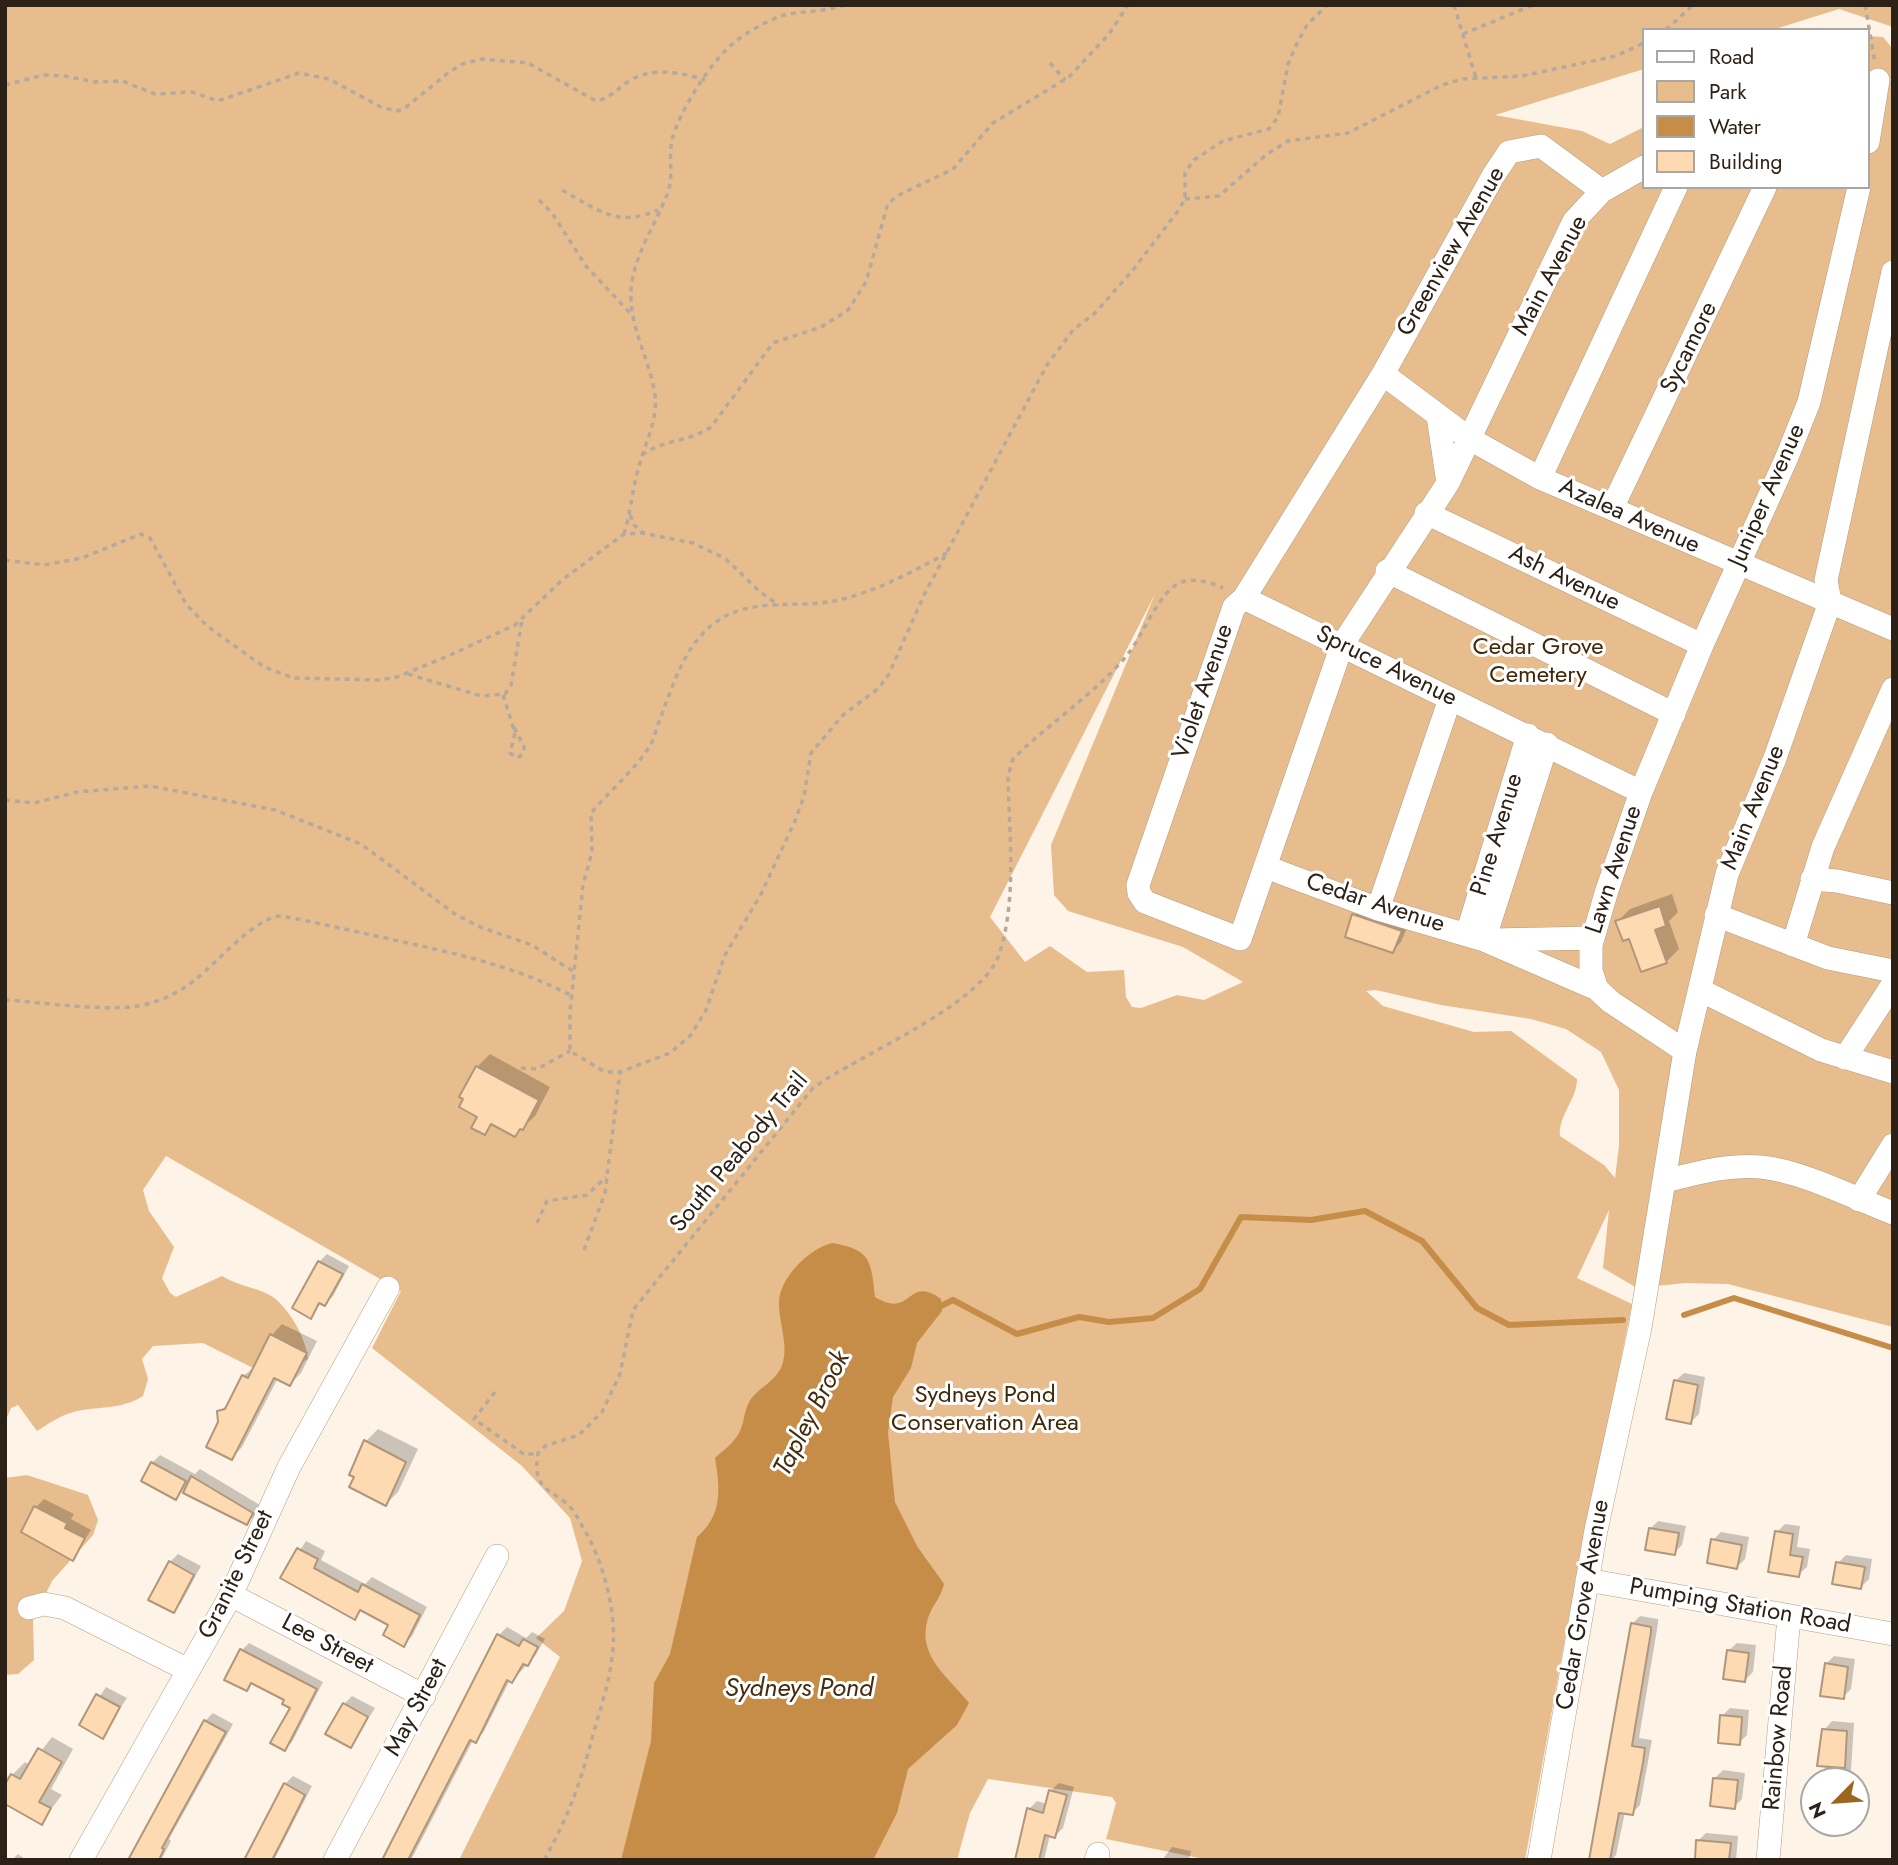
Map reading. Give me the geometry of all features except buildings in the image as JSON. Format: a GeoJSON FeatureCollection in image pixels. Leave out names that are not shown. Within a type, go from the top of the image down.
{"type":"FeatureCollection","features":[{"type":"Feature","properties":{"kind":"street"},"geometry":{"type":"LineString","coordinates":[[1870,132],[1880,82]]}},
{"type":"Feature","properties":{"kind":"street","name":"Greenview Avenue"},"geometry":{"type":"LineString","coordinates":[[1383,374],[1509,152],[1527,146],[1541,146],[1602,191]]}},
{"type":"Feature","properties":{"kind":"street","name":"Main Avenue"},"geometry":{"type":"LineString","coordinates":[[1240,939],[1342,645],[1387,571],[1448,483],[1574,221],[1602,191],[1643,168]]}},
{"type":"Feature","properties":{"kind":"street"},"geometry":{"type":"LineString","coordinates":[[1540,478],[1675,189]]}},
{"type":"Feature","properties":{"kind":"street","name":"Sycamore"},"geometry":{"type":"LineString","coordinates":[[1612,508],[1764,189]]}},
{"type":"Feature","properties":{"kind":"street","name":"Juniper Avenue"},"geometry":{"type":"LineString","coordinates":[[1641,792],[1702,645],[1809,402],[1859,189]]}},
{"type":"Feature","properties":{"kind":"street","name":"Main Avenue"},"geometry":{"type":"LineString","coordinates":[[1635,1352],[1685,1051],[1716,915],[1738,842],[1775,758],[1830,602],[1826,580],[1893,272]]}},
{"type":"Feature","properties":{"kind":"street","name":"Azalea Avenue"},"geometry":{"type":"LineString","coordinates":[[1383,374],[1470,439],[1540,478],[1738,565],[1893,629]]}},
{"type":"Feature","properties":{"kind":"street","name":"Violet Avenue"},"geometry":{"type":"LineString","coordinates":[[1240,939],[1145,902],[1138,888],[1234,607],[1244,598],[1383,374]]}},
{"type":"Feature","properties":{"kind":"street"},"geometry":{"type":"LineString","coordinates":[[1438,416],[1448,483]]}},
{"type":"Feature","properties":{"kind":"street","name":"Ash Avenue"},"geometry":{"type":"LineString","coordinates":[[1426,513],[1702,645]]}},
{"type":"Feature","properties":{"kind":"street"},"geometry":{"type":"LineString","coordinates":[[1387,571],[1674,714]]}},
{"type":"Feature","properties":{"kind":"street","name":"Spruce Avenue"},"geometry":{"type":"LineString","coordinates":[[1244,598],[1538,739],[1641,792]]}},
{"type":"Feature","properties":{"kind":"street"},"geometry":{"type":"LineString","coordinates":[[1793,946],[1823,847],[1893,689]]}},
{"type":"Feature","properties":{"kind":"street"},"geometry":{"type":"LineString","coordinates":[[1378,909],[1450,699]]}},
{"type":"Feature","properties":{"kind":"street","name":"Pine Avenue"},"geometry":{"type":"LineString","coordinates":[[1475,937],[1538,739]]}},
{"type":"Feature","properties":{"kind":"street","name":"Lawn Avenue"},"geometry":{"type":"LineString","coordinates":[[1597,989],[1591,971],[1592,938],[1641,792]]}},
{"type":"Feature","properties":{"kind":"street","name":"Cedar Avenue"},"geometry":{"type":"LineString","coordinates":[[1266,867],[1378,909],[1475,937],[1597,989],[1611,1002],[1685,1051]]}},
{"type":"Feature","properties":{"kind":"street"},"geometry":{"type":"LineString","coordinates":[[1812,880],[1838,881],[1893,893]]}},
{"type":"Feature","properties":{"kind":"street"},"geometry":{"type":"LineString","coordinates":[[1716,915],[1793,946],[1837,960],[1893,971]]}},
{"type":"Feature","properties":{"kind":"street","name":"Cedar Avenue"},"geometry":{"type":"LineString","coordinates":[[1475,937],[1592,938]]}},
{"type":"Feature","properties":{"kind":"street"},"geometry":{"type":"LineString","coordinates":[[1845,1058],[1893,984]]}},
{"type":"Feature","properties":{"kind":"street"},"geometry":{"type":"LineString","coordinates":[[1700,990],[1845,1058],[1893,1072]]}},
{"type":"Feature","properties":{"kind":"street"},"geometry":{"type":"LineString","coordinates":[[1858,1199],[1893,1145]]}},
{"type":"Feature","properties":{"kind":"street"},"geometry":{"type":"LineString","coordinates":[[1665,1181],[1712,1169],[1762,1167],[1893,1213]]}},
{"type":"Feature","properties":{"kind":"street","name":"Granite Street"},"geometry":{"type":"LineString","coordinates":[[81,1860],[231,1595],[289,1468],[388,1288]]}},
{"type":"Feature","properties":{"kind":"street","name":"Cedar Grove Avenue"},"geometry":{"type":"LineString","coordinates":[[1539,1860],[1587,1580],[1635,1352]]}},
{"type":"Feature","properties":{"kind":"street","name":"May Street"},"geometry":{"type":"LineString","coordinates":[[335,1860],[497,1556]]}},
{"type":"Feature","properties":{"kind":"street","name":"Pumping Station Road"},"geometry":{"type":"LineString","coordinates":[[1587,1580],[1893,1634]]}},
{"type":"Feature","properties":{"kind":"street","name":"Lee Street"},"geometry":{"type":"LineString","coordinates":[[231,1595],[424,1696]]}},
{"type":"Feature","properties":{"kind":"street"},"geometry":{"type":"LineString","coordinates":[[29,1608],[44,1604],[65,1608],[188,1670]]}},
{"type":"Feature","properties":{"kind":"street","name":"Rainbow Road"},"geometry":{"type":"LineString","coordinates":[[1768,1860],[1789,1616]]}},
{"type":"Feature","properties":{"kind":"path"},"geometry":{"type":"LineString","coordinates":[[624,534],[642,455],[653,424],[655,396],[632,315],[632,283],[646,240],[671,184],[673,169],[670,150],[675,129],[705,80],[734,42],[780,17],[828,11],[844,5]]}},
{"type":"Feature","properties":{"kind":"path"},"geometry":{"type":"LineString","coordinates":[[642,455],[662,442],[696,436],[711,427],[774,343],[821,327],[848,310],[866,282],[888,203],[901,194],[953,170],[993,123],[1065,80],[1109,34],[1128,5]]}},
{"type":"Feature","properties":{"kind":"path"},"geometry":{"type":"LineString","coordinates":[[570,1051],[605,1072],[620,1072],[670,1053],[686,1041],[706,1010],[725,955],[761,894],[795,821],[804,796],[811,753],[843,715],[879,688],[889,674],[947,553],[1059,348],[1133,270],[1185,199],[1185,173],[1194,160],[1223,141],[1269,129],[1278,117],[1288,64],[1298,41],[1307,24],[1328,5]]}},
{"type":"Feature","properties":{"kind":"path"},"geometry":{"type":"LineString","coordinates":[[1454,5],[1476,78]]}},
{"type":"Feature","properties":{"kind":"path"},"geometry":{"type":"LineString","coordinates":[[1463,34],[1534,5]]}},
{"type":"Feature","properties":{"kind":"path"},"geometry":{"type":"LineString","coordinates":[[1668,28],[1693,5]]}},
{"type":"Feature","properties":{"kind":"path"},"geometry":{"type":"LineString","coordinates":[[1864,5],[1869,28]]}},
{"type":"Feature","properties":{"kind":"path"},"geometry":{"type":"LineString","coordinates":[[1870,34],[1880,82]]}},
{"type":"Feature","properties":{"kind":"path"},"geometry":{"type":"LineString","coordinates":[[1185,199],[1219,196],[1267,154],[1288,141],[1348,133],[1435,88],[1476,78],[1522,76],[1616,56],[1643,43]]}},
{"type":"Feature","properties":{"kind":"path"},"geometry":{"type":"LineString","coordinates":[[5,85],[44,75],[65,76],[86,81],[122,81],[155,94],[192,92],[218,101],[299,73],[328,79],[381,107],[397,111],[405,108],[461,64],[482,59],[528,63],[596,100],[613,95],[629,81],[658,72],[705,80]]}},
{"type":"Feature","properties":{"kind":"path"},"geometry":{"type":"LineString","coordinates":[[1050,63],[1065,80]]}},
{"type":"Feature","properties":{"kind":"path"},"geometry":{"type":"LineString","coordinates":[[562,190],[620,219],[642,217],[660,209]]}},
{"type":"Feature","properties":{"kind":"path"},"geometry":{"type":"LineString","coordinates":[[539,200],[552,213],[586,266],[632,315]]}},
{"type":"Feature","properties":{"kind":"path"},"geometry":{"type":"LineString","coordinates":[[630,512],[634,526],[650,534]]}},
{"type":"Feature","properties":{"kind":"path"},"geometry":{"type":"LineString","coordinates":[[5,560],[44,565],[82,558],[141,534],[150,538],[186,604],[216,633],[264,667],[294,678],[340,681],[379,680],[406,673],[502,633],[522,620],[562,580],[624,534],[650,534],[694,543],[726,559],[760,592],[781,606]]}},
{"type":"Feature","properties":{"kind":"path"},"geometry":{"type":"LineString","coordinates":[[570,1051],[572,996],[583,885],[592,852],[591,813],[649,748],[678,670],[704,631],[734,612],[806,606],[856,596],[893,581],[947,553]]}},
{"type":"Feature","properties":{"kind":"path","name":"South Peabody Trail"},"geometry":{"type":"LineString","coordinates":[[538,1453],[545,1446],[579,1435],[602,1412],[620,1374],[633,1310],[813,1087],[852,1061],[957,1002],[977,986],[995,965],[1000,951],[1009,893],[1008,776],[1013,759],[1111,673],[1129,653],[1167,593],[1181,582],[1200,580],[1244,598]]}},
{"type":"Feature","properties":{"kind":"path"},"geometry":{"type":"LineString","coordinates":[[406,673],[481,696],[503,695],[511,685],[522,620]]}},
{"type":"Feature","properties":{"kind":"path"},"geometry":{"type":"LineString","coordinates":[[503,695],[524,747],[523,754],[517,758],[510,753],[514,727]]}},
{"type":"Feature","properties":{"kind":"path"},"geometry":{"type":"LineString","coordinates":[[5,800],[34,803],[77,792],[150,786],[275,810],[361,844],[455,914],[480,927],[532,945],[574,972]]}},
{"type":"Feature","properties":{"kind":"path"},"geometry":{"type":"LineString","coordinates":[[5,1000],[121,1007],[152,1003],[188,986],[244,937],[271,917],[281,916],[467,954],[510,972],[540,979],[572,996]]}},
{"type":"Feature","properties":{"kind":"path"},"geometry":{"type":"LineString","coordinates":[[521,1068],[537,1069],[570,1051]]}},
{"type":"Feature","properties":{"kind":"path"},"geometry":{"type":"LineString","coordinates":[[584,1250],[605,1193],[620,1072]]}},
{"type":"Feature","properties":{"kind":"path"},"geometry":{"type":"LineString","coordinates":[[537,1223],[547,1201],[587,1195],[607,1176]]}},
{"type":"Feature","properties":{"kind":"path"},"geometry":{"type":"LineString","coordinates":[[495,1392],[474,1419],[525,1455],[538,1453],[537,1474],[540,1483],[549,1494],[572,1509],[586,1533],[600,1567],[611,1606],[613,1657],[580,1786],[568,1817],[544,1860]]}},
{"type":"Feature","properties":{"kind":"green space"},"geometry":{"type":"Polygon","coordinates":[[[5,5],[1893,5],[1893,27],[1839,9],[1778,28],[1643,28],[1643,69],[1495,115],[1582,131],[1610,144],[1643,128],[1643,189],[1870,189],[1870,36],[1883,37],[1893,49],[1893,1327],[1728,1284],[1685,1283],[1637,1288],[1603,1268],[1609,1210],[1577,1278],[1632,1304],[1567,1627],[1525,1860],[1209,1860],[1106,1839],[1116,1803],[1112,1797],[988,1779],[970,1813],[957,1860],[459,1860],[560,1657],[536,1638],[564,1611],[582,1561],[570,1518],[522,1466],[372,1348],[401,1291],[166,1156],[143,1190],[149,1211],[174,1247],[162,1278],[170,1293],[176,1297],[222,1276],[268,1294],[285,1309],[296,1325],[308,1359],[292,1367],[251,1367],[203,1343],[153,1346],[142,1359],[148,1379],[143,1396],[135,1400],[118,1406],[72,1412],[37,1431],[18,1405],[11,1408],[5,1422],[5,5]],[[1155,594],[990,917],[1025,962],[1050,946],[1087,972],[1124,970],[1126,997],[1132,1007],[1141,1008],[1177,995],[1204,1000],[1243,982],[1183,947],[1068,911],[1054,895],[1051,845],[1155,594]],[[1376,990],[1366,991],[1383,1006],[1474,1032],[1511,1031],[1577,1079],[1574,1094],[1562,1121],[1560,1136],[1604,1165],[1615,1178],[1619,1146],[1619,1090],[1601,1052],[1566,1029],[1531,1019],[1441,1005],[1376,990]]]}},
{"type":"Feature","properties":{"kind":"green space"},"geometry":{"type":"Polygon","coordinates":[[[27,1475],[88,1495],[98,1520],[93,1535],[52,1581],[33,1620],[34,1660],[18,1674],[5,1675],[5,1478],[27,1475]]]}},
{"type":"Feature","properties":{"kind":"water","name":"Sydneys Pond"},"geometry":{"type":"Polygon","coordinates":[[[833,1243],[855,1249],[867,1260],[875,1297],[896,1304],[921,1291],[941,1299],[942,1311],[917,1343],[911,1368],[893,1397],[888,1433],[895,1502],[917,1546],[944,1584],[928,1618],[926,1644],[936,1665],[969,1703],[957,1725],[908,1769],[897,1813],[873,1860],[621,1860],[651,1741],[654,1683],[670,1654],[697,1537],[711,1520],[718,1500],[715,1458],[738,1435],[751,1399],[781,1368],[784,1344],[779,1304],[784,1284],[806,1257],[833,1243]]]}},
{"type":"Feature","properties":{"kind":"waterway","name":"Tapley Brook"},"geometry":{"type":"LineString","coordinates":[[935,1309],[953,1300],[1017,1334],[1079,1317],[1109,1322],[1153,1318],[1200,1289],[1241,1217],[1311,1220],[1365,1211],[1422,1241],[1477,1308],[1509,1325],[1623,1320]]}},
{"type":"Feature","properties":{"kind":"waterway","name":"Tapley Brook"},"geometry":{"type":"LineString","coordinates":[[1684,1315],[1734,1298],[1893,1348]]}},
{"type":"Feature","properties":{"kind":"park label","name":"Cedar Grove Cemetery"},"geometry":{"type":"Point","coordinates":[1538,662]}},
{"type":"Feature","properties":{"kind":"park label","name":"Sydneys Pond Conservation Area"},"geometry":{"type":"Point","coordinates":[985,1410]}}]}
